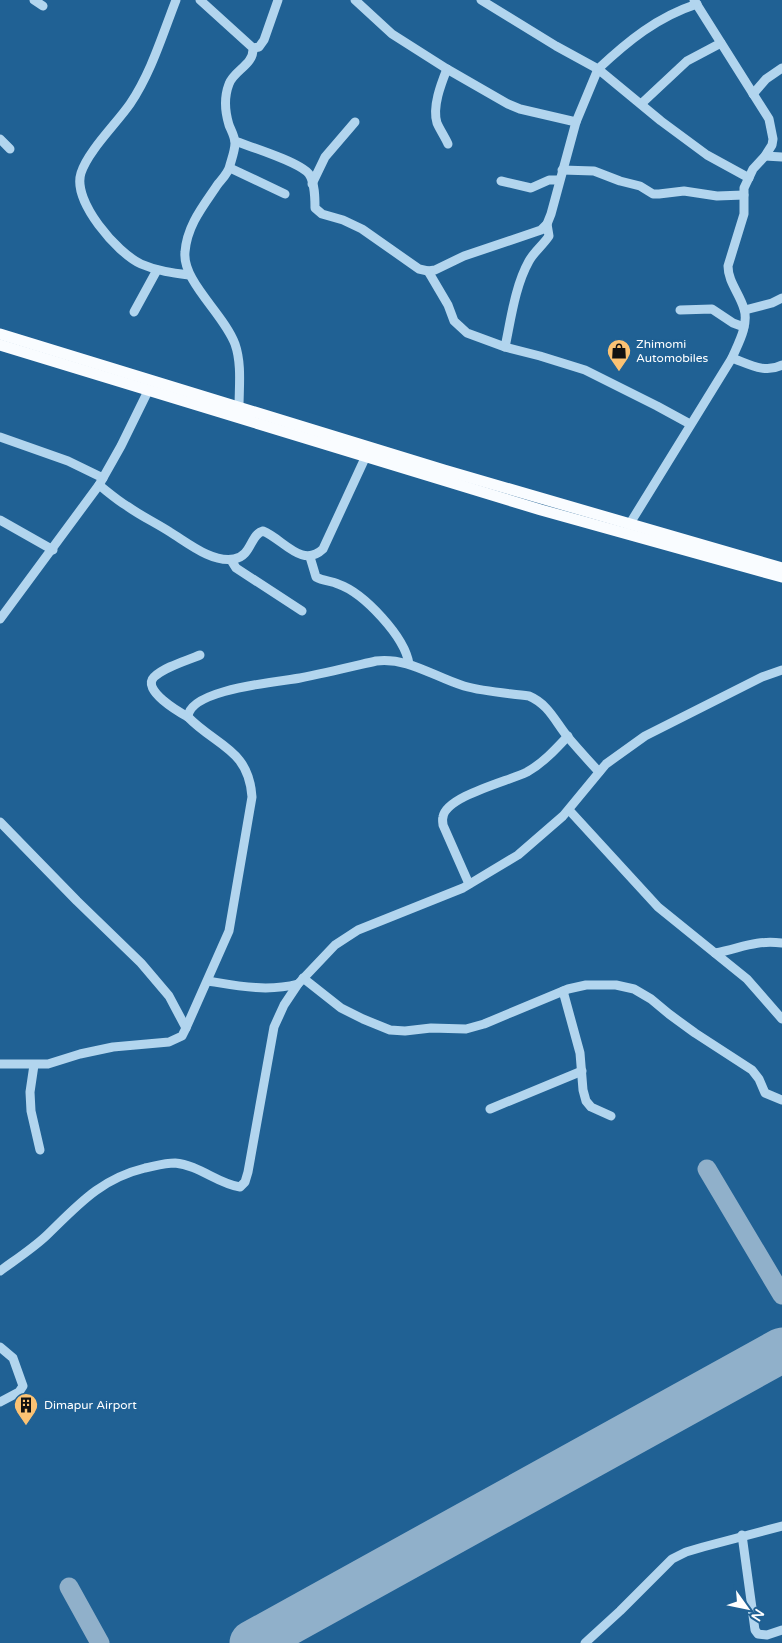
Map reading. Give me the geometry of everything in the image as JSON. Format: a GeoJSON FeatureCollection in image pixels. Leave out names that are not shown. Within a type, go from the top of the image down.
{"type":"FeatureCollection","features":[{"type":"Feature","properties":{"kind":"main road"},"geometry":{"type":"LineString","coordinates":[[0,334],[629,525],[782,568]]}},
{"type":"Feature","properties":{"kind":"main road"},"geometry":{"type":"LineString","coordinates":[[0,345],[541,510],[782,577]]}},
{"type":"Feature","properties":{"kind":"street"},"geometry":{"type":"LineString","coordinates":[[34,0],[43,6]]}},
{"type":"Feature","properties":{"kind":"street"},"geometry":{"type":"LineString","coordinates":[[176,0],[148,75],[130,104],[88,161],[80,179],[89,212],[95,221],[132,259],[157,270],[189,275]]}},
{"type":"Feature","properties":{"kind":"street"},"geometry":{"type":"LineString","coordinates":[[200,0],[253,48],[254,52],[248,63],[230,81],[226,91],[226,115],[235,141],[230,168],[200,210],[190,230],[185,253],[185,264],[189,275],[221,318],[234,343],[239,367],[239,408]]}},
{"type":"Feature","properties":{"kind":"street"},"geometry":{"type":"LineString","coordinates":[[253,48],[259,46],[264,40],[278,0]]}},
{"type":"Feature","properties":{"kind":"street"},"geometry":{"type":"LineString","coordinates":[[355,0],[392,34],[447,69],[520,109],[576,122]]}},
{"type":"Feature","properties":{"kind":"street"},"geometry":{"type":"LineString","coordinates":[[480,0],[598,69],[707,155],[749,178]]}},
{"type":"Feature","properties":{"kind":"street"},"geometry":{"type":"LineString","coordinates":[[505,347],[514,302],[524,271],[532,256],[548,236],[547,224],[576,122],[598,69],[639,33],[696,2],[768,119],[773,139],[772,145],[753,169],[744,188],[744,214],[728,266],[728,274],[745,310],[746,319],[744,327],[732,358],[629,525]]}},
{"type":"Feature","properties":{"kind":"street"},"geometry":{"type":"LineString","coordinates":[[640,104],[687,62],[721,43]]}},
{"type":"Feature","properties":{"kind":"street"},"geometry":{"type":"LineString","coordinates":[[753,94],[766,79],[782,68]]}},
{"type":"Feature","properties":{"kind":"street"},"geometry":{"type":"LineString","coordinates":[[447,69],[440,86],[436,121],[448,144]]}},
{"type":"Feature","properties":{"kind":"street"},"geometry":{"type":"LineString","coordinates":[[312,184],[325,157],[355,122]]}},
{"type":"Feature","properties":{"kind":"street"},"geometry":{"type":"LineString","coordinates":[[0,139],[10,149]]}},
{"type":"Feature","properties":{"kind":"street"},"geometry":{"type":"LineString","coordinates":[[235,141],[290,161],[309,174],[315,192],[315,208],[322,214],[343,220],[362,229],[420,269],[435,270],[464,256],[541,230],[547,224]]}},
{"type":"Feature","properties":{"kind":"street"},"geometry":{"type":"LineString","coordinates":[[765,156],[782,157]]}},
{"type":"Feature","properties":{"kind":"street"},"geometry":{"type":"LineString","coordinates":[[230,168],[285,194]]}},
{"type":"Feature","properties":{"kind":"street"},"geometry":{"type":"LineString","coordinates":[[562,170],[594,171],[640,186],[653,194],[684,191],[717,196],[744,195]]}},
{"type":"Feature","properties":{"kind":"street"},"geometry":{"type":"LineString","coordinates":[[500,181],[531,188],[549,180],[559,180]]}},
{"type":"Feature","properties":{"kind":"street"},"geometry":{"type":"LineString","coordinates":[[134,312],[157,270]]}},
{"type":"Feature","properties":{"kind":"street"},"geometry":{"type":"LineString","coordinates":[[428,271],[448,305],[454,321],[473,336],[585,370],[690,424]]}},
{"type":"Feature","properties":{"kind":"street"},"geometry":{"type":"LineString","coordinates":[[745,310],[772,304],[782,298]]}},
{"type":"Feature","properties":{"kind":"street"},"geometry":{"type":"LineString","coordinates":[[680,310],[712,308],[733,323],[744,327]]}},
{"type":"Feature","properties":{"kind":"street"},"geometry":{"type":"LineString","coordinates":[[732,358],[767,370],[782,365]]}},
{"type":"Feature","properties":{"kind":"street"},"geometry":{"type":"LineString","coordinates":[[0,619],[101,481],[148,391]]}},
{"type":"Feature","properties":{"kind":"street"},"geometry":{"type":"LineString","coordinates":[[0,437],[68,460],[101,481],[126,506],[194,547],[214,556],[231,560],[245,554],[260,531],[263,531],[302,556],[310,557],[317,555],[323,549],[366,456]]}},
{"type":"Feature","properties":{"kind":"street"},"geometry":{"type":"LineString","coordinates":[[0,520],[52,550]]}},
{"type":"Feature","properties":{"kind":"street"},"geometry":{"type":"LineString","coordinates":[[310,557],[316,577],[344,587],[365,601],[379,614],[403,645],[409,664]]}},
{"type":"Feature","properties":{"kind":"street"},"geometry":{"type":"LineString","coordinates":[[231,560],[236,568],[302,611]]}},
{"type":"Feature","properties":{"kind":"street"},"geometry":{"type":"LineString","coordinates":[[0,1064],[48,1064],[112,1047],[170,1042],[177,1040],[186,1028],[225,943],[232,919],[252,797],[251,784],[238,757],[188,717],[177,712],[153,691],[151,684],[153,678],[200,655]]}},
{"type":"Feature","properties":{"kind":"street"},"geometry":{"type":"LineString","coordinates":[[188,717],[188,712],[193,707],[214,695],[233,688],[280,682],[389,659],[409,664],[466,686],[529,696],[538,700],[546,706],[568,736],[599,772]]}},
{"type":"Feature","properties":{"kind":"street"},"geometry":{"type":"LineString","coordinates":[[0,1271],[44,1238],[92,1194],[127,1172],[162,1164],[177,1164],[240,1187],[245,1182],[256,1132],[274,1027],[284,1005],[300,981],[335,945],[358,930],[469,884],[518,855],[549,830],[569,810],[606,764],[645,736],[762,677],[782,670]]}},
{"type":"Feature","properties":{"kind":"street"},"geometry":{"type":"LineString","coordinates":[[469,884],[443,825],[442,817],[446,811],[453,803],[474,792],[526,773],[550,755],[568,736]]}},
{"type":"Feature","properties":{"kind":"street"},"geometry":{"type":"LineString","coordinates":[[569,810],[658,908],[747,979],[782,1019]]}},
{"type":"Feature","properties":{"kind":"street"},"geometry":{"type":"LineString","coordinates":[[0,822],[141,963],[169,996],[186,1028]]}},
{"type":"Feature","properties":{"kind":"street"},"geometry":{"type":"LineString","coordinates":[[716,953],[754,942],[782,943]]}},
{"type":"Feature","properties":{"kind":"street"},"geometry":{"type":"LineString","coordinates":[[208,981],[263,989],[281,988],[300,981]]}},
{"type":"Feature","properties":{"kind":"street"},"geometry":{"type":"LineString","coordinates":[[300,981],[341,1008],[363,1019],[390,1030],[405,1031],[431,1028],[466,1029],[484,1024],[563,991],[586,985],[616,985],[634,989],[651,999],[695,1033],[752,1070],[759,1079],[765,1093],[782,1100]]}},
{"type":"Feature","properties":{"kind":"street"},"geometry":{"type":"LineString","coordinates":[[563,991],[580,1053],[583,1090],[586,1101],[591,1107],[611,1116]]}},
{"type":"Feature","properties":{"kind":"street"},"geometry":{"type":"LineString","coordinates":[[34,1065],[30,1092],[31,1111],[40,1150]]}},
{"type":"Feature","properties":{"kind":"street"},"geometry":{"type":"LineString","coordinates":[[490,1109],[582,1070]]}},
{"type":"Feature","properties":{"kind":"street"},"geometry":{"type":"LineString","coordinates":[[0,1347],[13,1358],[23,1386],[19,1392],[0,1402]]}},
{"type":"Feature","properties":{"kind":"street"},"geometry":{"type":"LineString","coordinates":[[585,1643],[672,1559],[686,1552],[723,1543],[742,1535],[782,1526]]}},
{"type":"Feature","properties":{"kind":"street"},"geometry":{"type":"LineString","coordinates":[[742,1535],[755,1630],[758,1634],[766,1635],[782,1630]]}},
{"type":"Feature","properties":{"kind":"taxiway"},"geometry":{"type":"LineString","coordinates":[[707,1169],[782,1295]]}},
{"type":"Feature","properties":{"kind":"taxiway"},"geometry":{"type":"LineString","coordinates":[[69,1587],[100,1643]]}},
{"type":"Feature","properties":{"kind":"runway"},"geometry":{"type":"LineString","coordinates":[[252,1643],[782,1350]]}},
{"type":"Feature","properties":{"kind":"place","name":"Zhimomi Automobiles"},"geometry":{"type":"Point","coordinates":[619,372]}},
{"type":"Feature","properties":{"kind":"place","name":"Dimapur Airport"},"geometry":{"type":"Point","coordinates":[26,1426]}}]}
